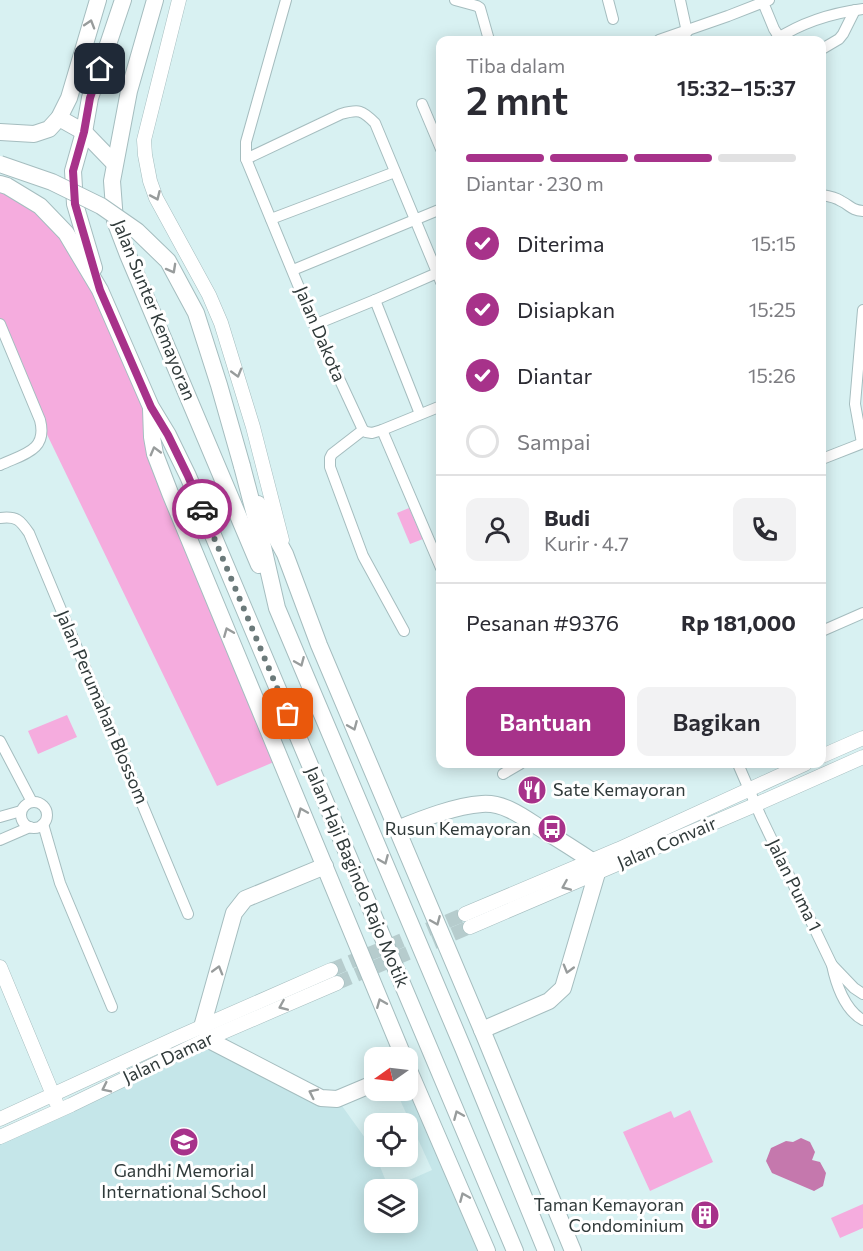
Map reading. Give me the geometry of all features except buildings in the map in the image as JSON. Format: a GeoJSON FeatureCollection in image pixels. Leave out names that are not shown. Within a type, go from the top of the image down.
{"type":"FeatureCollection","features":[{"type":"Feature","properties":{"kind":"main road"},"geometry":{"type":"LineString","coordinates":[[0,132],[34,134],[49,129],[59,118],[69,98],[98,0]]}},
{"type":"Feature","properties":{"kind":"main road","name":"Jalan Sunter Kemayoran"},"geometry":{"type":"LineString","coordinates":[[100,290],[75,204],[73,171],[84,132],[90,98],[123,0]]}},
{"type":"Feature","properties":{"kind":"main road","name":"Jalan Sunter Kemayoran"},"geometry":{"type":"LineString","coordinates":[[155,0],[129,91],[114,163],[112,181],[116,221],[277,608]]}},
{"type":"Feature","properties":{"kind":"main road"},"geometry":{"type":"LineString","coordinates":[[80,58],[107,47]]}},
{"type":"Feature","properties":{"kind":"main road"},"geometry":{"type":"LineString","coordinates":[[59,118],[84,132],[114,163]]}},
{"type":"Feature","properties":{"kind":"main road","name":"Jalan Haji Bagindo Rajo Motik"},"geometry":{"type":"LineString","coordinates":[[0,164],[52,182],[101,206],[137,231],[168,261],[196,313],[249,491],[277,608],[463,1047],[546,1251]]}},
{"type":"Feature","properties":{"kind":"main road","name":"Jalan Haji Bagindo Rajo Motik"},"geometry":{"type":"LineString","coordinates":[[0,184],[8,186],[40,207],[66,233],[100,290],[151,407],[188,476],[515,1251]]}},
{"type":"Feature","properties":{"kind":"main road","name":"Jalan Haji Bagindo Rajo Motik"},"geometry":{"type":"LineString","coordinates":[[151,407],[155,454],[166,483],[399,1047]]}},
{"type":"Feature","properties":{"kind":"main road","name":"Jalan Haji Bagindo Rajo Motik"},"geometry":{"type":"LineString","coordinates":[[249,491],[285,554],[319,645],[573,1251]]}},
{"type":"Feature","properties":{"kind":"main road"},"geometry":{"type":"LineString","coordinates":[[397,829],[463,807],[483,803],[498,805],[514,811],[594,867],[562,988],[549,1001],[482,1030]]}},
{"type":"Feature","properties":{"kind":"main road"},"geometry":{"type":"LineString","coordinates":[[325,866],[245,899],[234,913],[205,1033],[321,1098],[337,1099],[364,1088]]}},
{"type":"Feature","properties":{"kind":"main road"},"geometry":{"type":"LineString","coordinates":[[463,1047],[513,1107]]}},
{"type":"Feature","properties":{"kind":"main road"},"geometry":{"type":"LineString","coordinates":[[418,1092],[487,1251]]}},
{"type":"Feature","properties":{"kind":"main road"},"geometry":{"type":"LineString","coordinates":[[441,1144],[476,1158]]}},
{"type":"Feature","properties":{"kind":"street","name":"Jalan Haji Bagindo Rajo Motik"},"geometry":{"type":"LineString","coordinates":[[179,0],[144,140],[145,155],[156,198],[209,295],[221,323],[253,427],[285,554]]}},
{"type":"Feature","properties":{"kind":"street","name":"Jalan Dakota"},"geometry":{"type":"LineString","coordinates":[[286,0],[246,142],[246,159],[314,325],[363,430]]}},
{"type":"Feature","properties":{"kind":"street"},"geometry":{"type":"LineString","coordinates":[[455,0],[472,2],[480,8],[488,36]]}},
{"type":"Feature","properties":{"kind":"street"},"geometry":{"type":"LineString","coordinates":[[608,0],[613,18]]}},
{"type":"Feature","properties":{"kind":"street"},"geometry":{"type":"LineString","coordinates":[[680,0],[687,32]]}},
{"type":"Feature","properties":{"kind":"street"},"geometry":{"type":"LineString","coordinates":[[673,36],[764,1],[777,36]]}},
{"type":"Feature","properties":{"kind":"street"},"geometry":{"type":"LineString","coordinates":[[784,36],[796,28],[833,14],[859,10]]}},
{"type":"Feature","properties":{"kind":"street"},"geometry":{"type":"LineString","coordinates":[[826,46],[843,34],[859,10]]}},
{"type":"Feature","properties":{"kind":"street"},"geometry":{"type":"LineString","coordinates":[[422,104],[436,137]]}},
{"type":"Feature","properties":{"kind":"street"},"geometry":{"type":"LineString","coordinates":[[246,159],[341,114],[353,110],[364,112],[375,123],[436,271]]}},
{"type":"Feature","properties":{"kind":"street"},"geometry":{"type":"LineString","coordinates":[[271,219],[395,172]]}},
{"type":"Feature","properties":{"kind":"street"},"geometry":{"type":"LineString","coordinates":[[826,195],[842,201],[854,211],[863,211]]}},
{"type":"Feature","properties":{"kind":"street"},"geometry":{"type":"LineString","coordinates":[[293,270],[436,211]]}},
{"type":"Feature","properties":{"kind":"street"},"geometry":{"type":"LineString","coordinates":[[314,325],[375,300],[436,279]]}},
{"type":"Feature","properties":{"kind":"street"},"geometry":{"type":"LineString","coordinates":[[375,300],[420,414]]}},
{"type":"Feature","properties":{"kind":"street"},"geometry":{"type":"LineString","coordinates":[[826,457],[862,443],[855,404],[863,310]]}},
{"type":"Feature","properties":{"kind":"street"},"geometry":{"type":"LineString","coordinates":[[0,324],[43,431],[41,442],[33,449],[0,465]]}},
{"type":"Feature","properties":{"kind":"street"},"geometry":{"type":"LineString","coordinates":[[404,631],[363,556],[330,467],[330,458],[363,430],[369,433],[382,430],[436,407]]}},
{"type":"Feature","properties":{"kind":"street"},"geometry":{"type":"LineString","coordinates":[[382,430],[436,556]]}},
{"type":"Feature","properties":{"kind":"street","name":"Jalan Perumahan Blossom"},"geometry":{"type":"LineString","coordinates":[[0,518],[12,517],[21,521],[29,533],[188,914]]}},
{"type":"Feature","properties":{"kind":"street"},"geometry":{"type":"LineString","coordinates":[[826,629],[863,613]]}},
{"type":"Feature","properties":{"kind":"street"},"geometry":{"type":"LineString","coordinates":[[826,754],[863,738]]}},
{"type":"Feature","properties":{"kind":"street"},"geometry":{"type":"LineString","coordinates":[[0,741],[32,802]]}},
{"type":"Feature","properties":{"kind":"street","name":"Jalan Convair"},"geometry":{"type":"LineString","coordinates":[[467,920],[594,867],[755,805],[863,757]]}},
{"type":"Feature","properties":{"kind":"street"},"geometry":{"type":"LineString","coordinates":[[503,774],[513,768]]}},
{"type":"Feature","properties":{"kind":"street","name":"Jalan Puma 1"},"geometry":{"type":"LineString","coordinates":[[740,768],[832,965],[836,983],[845,999],[863,1020]]}},
{"type":"Feature","properties":{"kind":"street","name":"Jalan Convair"},"geometry":{"type":"LineString","coordinates":[[594,867],[748,789],[796,768]]}},
{"type":"Feature","properties":{"kind":"street"},"geometry":{"type":"LineString","coordinates":[[0,818],[21,811],[32,802],[44,806],[47,812],[46,819],[37,828],[30,827],[23,822],[21,811]]}},
{"type":"Feature","properties":{"kind":"street"},"geometry":{"type":"LineString","coordinates":[[43,824],[60,883],[111,1008]]}},
{"type":"Feature","properties":{"kind":"street"},"geometry":{"type":"LineString","coordinates":[[0,840],[30,827]]}},
{"type":"Feature","properties":{"kind":"street","name":"Jalan Puma 1"},"geometry":{"type":"LineString","coordinates":[[832,965],[863,994]]}},
{"type":"Feature","properties":{"kind":"street"},"geometry":{"type":"LineString","coordinates":[[0,967],[58,1110]]}},
{"type":"Feature","properties":{"kind":"street","name":"Jalan Damar"},"geometry":{"type":"LineString","coordinates":[[0,1137],[58,1110],[331,970]]}},
{"type":"Feature","properties":{"kind":"street","name":"Jalan Damar"},"geometry":{"type":"LineString","coordinates":[[0,1119],[205,1033],[337,983]]}},
{"type":"Feature","properties":{"kind":"shaded area"},"geometry":{"type":"Polygon","coordinates":[[[0,184],[66,233],[151,407],[155,454],[281,759],[217,786],[40,420],[0,326],[0,184]]]}},
{"type":"Feature","properties":{"kind":"shaded area"},"geometry":{"type":"Polygon","coordinates":[[[409,508],[423,539],[410,544],[397,513],[409,508]]]}},
{"type":"Feature","properties":{"kind":"shaded area"},"geometry":{"type":"Polygon","coordinates":[[[67,715],[77,737],[38,754],[28,731],[67,715]]]}},
{"type":"Feature","properties":{"kind":"shaded area","name":"Gandhi Memorial International School"},"geometry":{"type":"Polygon","coordinates":[[[207,1039],[337,1099],[364,1136],[364,1167],[380,1167],[385,1179],[364,1179],[364,1233],[418,1233],[418,1179],[412,1179],[432,1170],[418,1139],[418,1113],[406,1113],[401,1101],[418,1101],[418,1092],[487,1251],[0,1251],[0,1136],[207,1039]]]}},
{"type":"Feature","properties":{"kind":"shaded area"},"geometry":{"type":"Polygon","coordinates":[[[690,1110],[713,1162],[650,1191],[623,1132],[671,1111],[674,1118],[690,1110]]]}},
{"type":"Feature","properties":{"kind":"shaded area"},"geometry":{"type":"Polygon","coordinates":[[[801,1138],[810,1142],[815,1152],[812,1160],[820,1162],[826,1173],[823,1186],[814,1191],[772,1173],[766,1161],[771,1148],[786,1141],[793,1142],[801,1138]]]}},
{"type":"Feature","properties":{"kind":"shaded area"},"geometry":{"type":"Polygon","coordinates":[[[863,1204],[863,1228],[840,1238],[831,1218],[863,1204]]]}},
{"type":"Feature","properties":{"kind":"tunnel"},"geometry":{"type":"LineString","coordinates":[[331,970],[465,914]]}},
{"type":"Feature","properties":{"kind":"tunnel"},"geometry":{"type":"LineString","coordinates":[[337,983],[470,927]]}},
{"type":"Feature","properties":{"kind":"way so far"},"geometry":{"type":"LineString","coordinates":[[202,509],[288,714]]}},
{"type":"Feature","properties":{"kind":"place","name":"Sate Kemayoran"},"geometry":{"type":"Point","coordinates":[532,790]}},
{"type":"Feature","properties":{"kind":"place","name":"Rusun Kemayoran"},"geometry":{"type":"Point","coordinates":[552,829]}},
{"type":"Feature","properties":{"kind":"place","name":"Gandhi Memorial International School"},"geometry":{"type":"Point","coordinates":[184,1142]}},
{"type":"Feature","properties":{"kind":"place","name":"Taman Kemayoran Condominium"},"geometry":{"type":"Point","coordinates":[705,1215]}},
{"type":"Feature","properties":{"kind":"route"},"geometry":{"type":"LineString","coordinates":[[100,69],[90,98],[84,132],[73,171],[75,204],[100,290],[151,407],[168,435],[202,509]]}}]}
